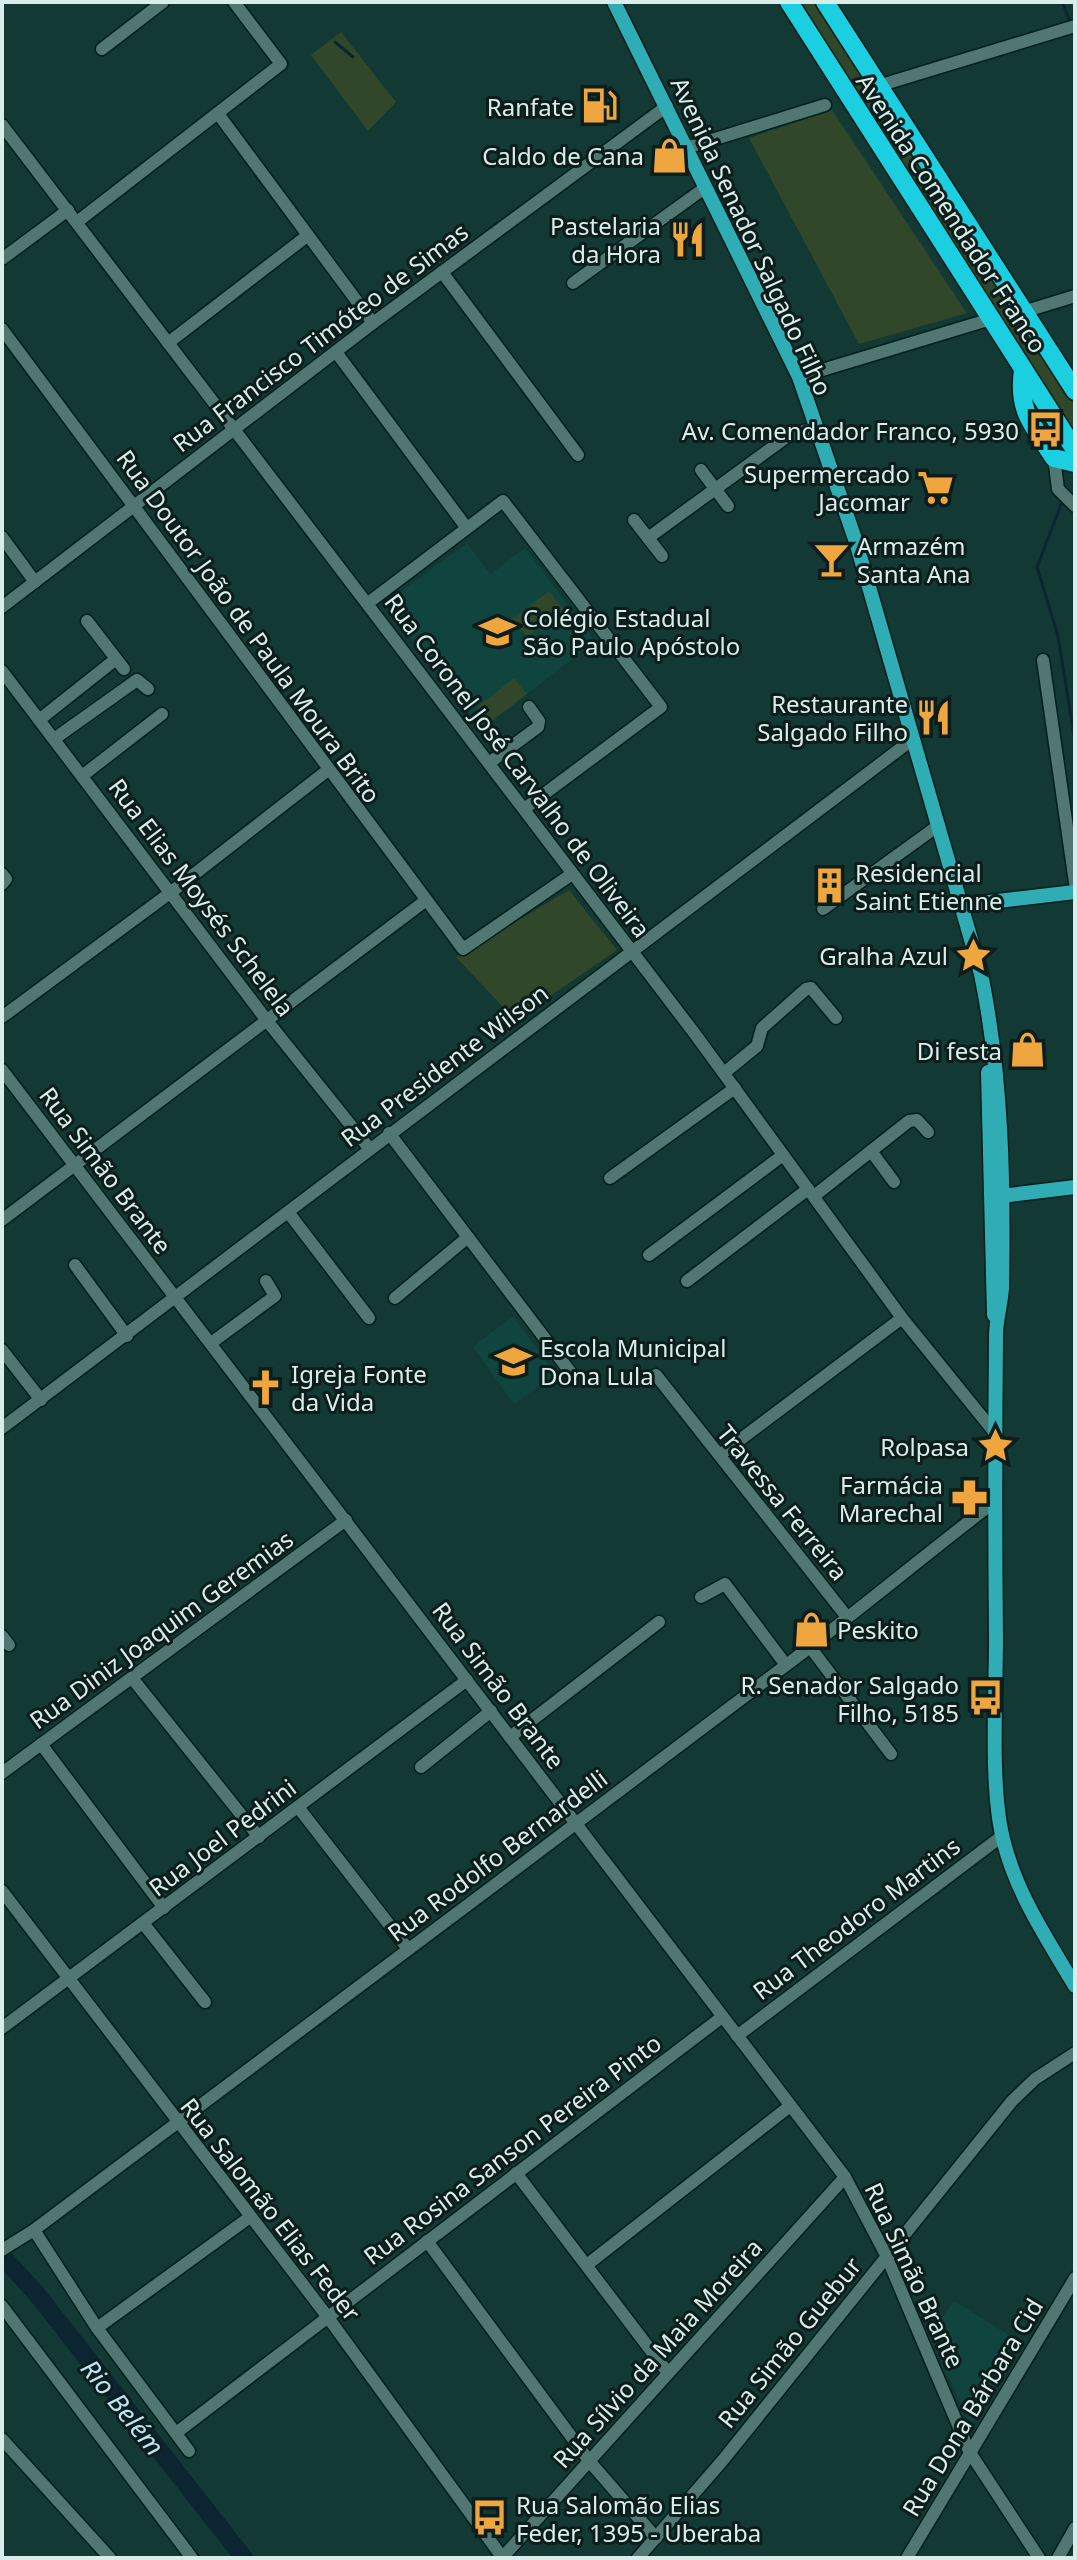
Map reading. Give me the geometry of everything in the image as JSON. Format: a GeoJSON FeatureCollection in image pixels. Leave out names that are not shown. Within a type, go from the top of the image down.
{"type":"FeatureCollection","features":[{"type":"Feature","properties":{"kind":"highway","name":"Avenida Comendador Franco"},"geometry":{"type":"LineString","coordinates":[[789,2],[1075,450]]}},
{"type":"Feature","properties":{"kind":"highway","name":"Avenida Comendador Franco"},"geometry":{"type":"LineString","coordinates":[[825,2],[1075,391]]}},
{"type":"Feature","properties":{"kind":"highway"},"geometry":{"type":"LineString","coordinates":[[883,150],[881,141],[888,131],[909,136]]}},
{"type":"Feature","properties":{"kind":"highway"},"geometry":{"type":"LineString","coordinates":[[1023,370],[1022,408],[1054,458],[1075,463]]}},
{"type":"Feature","properties":{"kind":"main road","name":"Avenida Senador Salgado Filho"},"geometry":{"type":"LineString","coordinates":[[614,2],[799,377],[856,542],[963,905],[986,999],[991,1048],[996,1060],[995,1193],[1002,1290],[996,1331],[994,1502],[998,1772],[1002,1836],[1014,1876],[1075,1986]]}},
{"type":"Feature","properties":{"kind":"main road"},"geometry":{"type":"LineString","coordinates":[[963,905],[1075,892]]}},
{"type":"Feature","properties":{"kind":"main road"},"geometry":{"type":"LineString","coordinates":[[995,1193],[1075,1187]]}},
{"type":"Feature","properties":{"kind":"street"},"geometry":{"type":"LineString","coordinates":[[102,49],[163,2]]}},
{"type":"Feature","properties":{"kind":"street"},"geometry":{"type":"LineString","coordinates":[[77,222],[281,64],[234,2]]}},
{"type":"Feature","properties":{"kind":"street"},"geometry":{"type":"LineString","coordinates":[[878,86],[1075,26]]}},
{"type":"Feature","properties":{"kind":"street"},"geometry":{"type":"LineString","coordinates":[[686,148],[825,105]]}},
{"type":"Feature","properties":{"kind":"street","name":"Rua Francisco Timóteo de Simas"},"geometry":{"type":"LineString","coordinates":[[2,607],[373,323],[667,106]]}},
{"type":"Feature","properties":{"kind":"street"},"geometry":{"type":"LineString","coordinates":[[219,115],[373,323]]}},
{"type":"Feature","properties":{"kind":"street","name":"Rua Coronel José Carvalho de Oliveira"},"geometry":{"type":"LineString","coordinates":[[2,125],[232,431],[368,603],[724,1073],[902,1318],[995,1433]]}},
{"type":"Feature","properties":{"kind":"street"},"geometry":{"type":"LineString","coordinates":[[573,283],[706,187]]}},
{"type":"Feature","properties":{"kind":"street"},"geometry":{"type":"LineString","coordinates":[[2,259],[68,210]]}},
{"type":"Feature","properties":{"kind":"street"},"geometry":{"type":"LineString","coordinates":[[168,343],[307,236]]}},
{"type":"Feature","properties":{"kind":"street"},"geometry":{"type":"LineString","coordinates":[[442,272],[578,455]]}},
{"type":"Feature","properties":{"kind":"street"},"geometry":{"type":"LineString","coordinates":[[1023,312],[1075,296]]}},
{"type":"Feature","properties":{"kind":"street"},"geometry":{"type":"LineString","coordinates":[[799,377],[991,319]]}},
{"type":"Feature","properties":{"kind":"street","name":"Rua Doutor João de Paula Moura Brito"},"geometry":{"type":"LineString","coordinates":[[2,329],[463,949],[572,874]]}},
{"type":"Feature","properties":{"kind":"street"},"geometry":{"type":"LineString","coordinates":[[336,352],[466,527]]}},
{"type":"Feature","properties":{"kind":"street"},"geometry":{"type":"LineString","coordinates":[[648,538],[788,436],[817,427]]}},
{"type":"Feature","properties":{"kind":"street"},"geometry":{"type":"LineString","coordinates":[[1054,458],[1058,489],[1075,506]]}},
{"type":"Feature","properties":{"kind":"street"},"geometry":{"type":"LineString","coordinates":[[701,470],[728,506]]}},
{"type":"Feature","properties":{"kind":"street"},"geometry":{"type":"LineString","coordinates":[[368,603],[503,501],[661,707],[524,809]]}},
{"type":"Feature","properties":{"kind":"street"},"geometry":{"type":"LineString","coordinates":[[634,520],[662,556]]}},
{"type":"Feature","properties":{"kind":"street"},"geometry":{"type":"LineString","coordinates":[[2,537],[35,582]]}},
{"type":"Feature","properties":{"kind":"street"},"geometry":{"type":"LineString","coordinates":[[39,720],[120,664],[87,621]]}},
{"type":"Feature","properties":{"kind":"street"},"geometry":{"type":"LineString","coordinates":[[1043,660],[1075,883]]}},
{"type":"Feature","properties":{"kind":"street","name":"Rua Elias Moysés Schelela"},"geometry":{"type":"LineString","coordinates":[[2,671],[268,1022],[369,1148]]}},
{"type":"Feature","properties":{"kind":"street"},"geometry":{"type":"LineString","coordinates":[[54,739],[137,680],[148,689]]}},
{"type":"Feature","properties":{"kind":"street"},"geometry":{"type":"LineString","coordinates":[[489,763],[538,727],[539,721],[529,707]]}},
{"type":"Feature","properties":{"kind":"street"},"geometry":{"type":"LineString","coordinates":[[82,776],[162,714]]}},
{"type":"Feature","properties":{"kind":"street","name":"Rua Presidente Wilson"},"geometry":{"type":"LineString","coordinates":[[2,1428],[177,1299],[369,1148],[913,739]]}},
{"type":"Feature","properties":{"kind":"street"},"geometry":{"type":"LineString","coordinates":[[2,1017],[170,893],[328,770]]}},
{"type":"Feature","properties":{"kind":"street"},"geometry":{"type":"LineString","coordinates":[[823,909],[939,825]]}},
{"type":"Feature","properties":{"kind":"street"},"geometry":{"type":"LineString","coordinates":[[2,874],[6,879],[2,884]]}},
{"type":"Feature","properties":{"kind":"street"},"geometry":{"type":"LineString","coordinates":[[2,1220],[425,901]]}},
{"type":"Feature","properties":{"kind":"street"},"geometry":{"type":"LineString","coordinates":[[724,1073],[757,1046],[762,1028],[806,989],[811,988],[836,1018]]}},
{"type":"Feature","properties":{"kind":"street","name":"Rua Simão Brante"},"geometry":{"type":"LineString","coordinates":[[2,1070],[845,2177],[886,2255],[969,2451],[1039,2558]]}},
{"type":"Feature","properties":{"kind":"street"},"geometry":{"type":"LineString","coordinates":[[610,1178],[735,1088]]}},
{"type":"Feature","properties":{"kind":"street"},"geometry":{"type":"LineString","coordinates":[[687,1281],[913,1119],[928,1132]]}},
{"type":"Feature","properties":{"kind":"street"},"geometry":{"type":"LineString","coordinates":[[389,1133],[571,1373]]}},
{"type":"Feature","properties":{"kind":"street"},"geometry":{"type":"LineString","coordinates":[[871,1151],[894,1182]]}},
{"type":"Feature","properties":{"kind":"street"},"geometry":{"type":"LineString","coordinates":[[649,1255],[783,1155]]}},
{"type":"Feature","properties":{"kind":"street"},"geometry":{"type":"LineString","coordinates":[[288,1212],[369,1318]]}},
{"type":"Feature","properties":{"kind":"street"},"geometry":{"type":"LineString","coordinates":[[395,1298],[468,1237]]}},
{"type":"Feature","properties":{"kind":"street"},"geometry":{"type":"LineString","coordinates":[[75,1265],[127,1336]]}},
{"type":"Feature","properties":{"kind":"street"},"geometry":{"type":"LineString","coordinates":[[211,1343],[275,1296],[266,1281]]}},
{"type":"Feature","properties":{"kind":"street"},"geometry":{"type":"LineString","coordinates":[[721,1454],[902,1318]]}},
{"type":"Feature","properties":{"kind":"street"},"geometry":{"type":"LineString","coordinates":[[2,1350],[41,1400]]}},
{"type":"Feature","properties":{"kind":"street","name":"Travessa Ferreira"},"geometry":{"type":"LineString","coordinates":[[656,1375],[707,1444],[721,1454],[847,1617]]}},
{"type":"Feature","properties":{"kind":"street","name":"Rua Rodolfo Bernardelli"},"geometry":{"type":"LineString","coordinates":[[2,2250],[34,2230],[810,1647],[994,1502]]}},
{"type":"Feature","properties":{"kind":"street","name":"Rua Diniz Joaquim Geremias"},"geometry":{"type":"LineString","coordinates":[[2,1773],[346,1520]]}},
{"type":"Feature","properties":{"kind":"street"},"geometry":{"type":"LineString","coordinates":[[701,1597],[725,1584],[786,1665]]}},
{"type":"Feature","properties":{"kind":"street"},"geometry":{"type":"LineString","coordinates":[[510,1737],[659,1622]]}},
{"type":"Feature","properties":{"kind":"street"},"geometry":{"type":"LineString","coordinates":[[810,1647],[891,1754]]}},
{"type":"Feature","properties":{"kind":"street"},"geometry":{"type":"LineString","coordinates":[[132,1678],[259,1837]]}},
{"type":"Feature","properties":{"kind":"street","name":"Rua Joel Pedrini"},"geometry":{"type":"LineString","coordinates":[[2,2028],[467,1680]]}},
{"type":"Feature","properties":{"kind":"street"},"geometry":{"type":"LineString","coordinates":[[421,1767],[491,1711]]}},
{"type":"Feature","properties":{"kind":"street"},"geometry":{"type":"LineString","coordinates":[[41,1744],[164,1908]]}},
{"type":"Feature","properties":{"kind":"street"},"geometry":{"type":"LineString","coordinates":[[298,1807],[408,1949]]}},
{"type":"Feature","properties":{"kind":"street","name":"Rua Theodoro Martins"},"geometry":{"type":"LineString","coordinates":[[737,2036],[1002,1836]]}},
{"type":"Feature","properties":{"kind":"street","name":"Rua Salomão Elias Feder"},"geometry":{"type":"LineString","coordinates":[[2,1891],[327,2316],[502,2558]]}},
{"type":"Feature","properties":{"kind":"street"},"geometry":{"type":"LineString","coordinates":[[143,1923],[205,2002]]}},
{"type":"Feature","properties":{"kind":"street","name":"Rua Rosina Sanson Pereira Pinto"},"geometry":{"type":"LineString","coordinates":[[176,2433],[722,2017]]}},
{"type":"Feature","properties":{"kind":"street","name":"Rua Simão Guebur"},"geometry":{"type":"LineString","coordinates":[[638,2558],[1012,2101],[1035,2079],[1075,2053]]}},
{"type":"Feature","properties":{"kind":"street"},"geometry":{"type":"LineString","coordinates":[[588,2264],[790,2106]]}},
{"type":"Feature","properties":{"kind":"street"},"geometry":{"type":"LineString","coordinates":[[516,2173],[668,2373]]}},
{"type":"Feature","properties":{"kind":"street","name":"Rua Sílvio da Maia Moreira"},"geometry":{"type":"LineString","coordinates":[[502,2558],[845,2177]]}},
{"type":"Feature","properties":{"kind":"street"},"geometry":{"type":"LineString","coordinates":[[97,2328],[250,2217]]}},
{"type":"Feature","properties":{"kind":"street"},"geometry":{"type":"LineString","coordinates":[[34,2230],[97,2328],[189,2451]]}},
{"type":"Feature","properties":{"kind":"street"},"geometry":{"type":"LineString","coordinates":[[427,2241],[590,2462],[656,2538]]}},
{"type":"Feature","properties":{"kind":"street","name":"Rua Dona Bárbara Cid"},"geometry":{"type":"LineString","coordinates":[[907,2558],[1075,2278]]}},
{"type":"Feature","properties":{"kind":"street"},"geometry":{"type":"LineString","coordinates":[[2,2306],[187,2557]]}},
{"type":"Feature","properties":{"kind":"street"},"geometry":{"type":"LineString","coordinates":[[2,2439],[110,2558]]}},
{"type":"Feature","properties":{"kind":"street"},"geometry":{"type":"LineString","coordinates":[[1058,2558],[1075,2528]]}},
{"type":"Feature","properties":{"kind":"shaded area","name":"Colégio Estadual São Paulo Apóstolo"},"geometry":{"type":"Polygon","coordinates":[[[467,543],[490,574],[525,548],[595,641],[481,730],[385,603],[467,543]]]}},
{"type":"Feature","properties":{"kind":"shaded area","name":"Escola Municipal Dona Lula"},"geometry":{"type":"Polygon","coordinates":[[[513,1316],[556,1374],[514,1404],[473,1347],[513,1316]]]}},
{"type":"Feature","properties":{"kind":"shaded area"},"geometry":{"type":"Polygon","coordinates":[[[954,2301],[1020,2342],[971,2426],[929,2335],[954,2301]]]}},
{"type":"Feature","properties":{"kind":"green space"},"geometry":{"type":"Polygon","coordinates":[[[795,2],[818,2],[895,123],[885,122],[879,127],[795,2]]]}},
{"type":"Feature","properties":{"kind":"green space"},"geometry":{"type":"Polygon","coordinates":[[[341,32],[396,102],[368,131],[311,55],[341,32]]]}},
{"type":"Feature","properties":{"kind":"green space"},"geometry":{"type":"Polygon","coordinates":[[[832,110],[967,313],[859,344],[749,138],[832,110]]]}},
{"type":"Feature","properties":{"kind":"green space"},"geometry":{"type":"Polygon","coordinates":[[[897,143],[906,143],[1075,406],[1075,440],[892,148],[897,143]]]}},
{"type":"Feature","properties":{"kind":"green space"},"geometry":{"type":"Polygon","coordinates":[[[549,591],[563,609],[527,637],[513,619],[549,591]]]}},
{"type":"Feature","properties":{"kind":"green space"},"geometry":{"type":"Polygon","coordinates":[[[514,678],[527,694],[489,723],[477,707],[514,678]]]}},
{"type":"Feature","properties":{"kind":"green space"},"geometry":{"type":"Polygon","coordinates":[[[569,890],[617,950],[515,1020],[456,957],[569,890]]]}},
{"type":"Feature","properties":{"kind":"waterway"},"geometry":{"type":"LineString","coordinates":[[1062,2],[1070,21]]}},
{"type":"Feature","properties":{"kind":"waterway"},"geometry":{"type":"LineString","coordinates":[[335,42],[353,57]]}},
{"type":"Feature","properties":{"kind":"waterway"},"geometry":{"type":"LineString","coordinates":[[1062,502],[1037,567],[1058,636],[1075,742]]}},
{"type":"Feature","properties":{"kind":"waterway","name":"Rio Belém"},"geometry":{"type":"LineString","coordinates":[[2,2256],[36,2293],[244,2558]]}},
{"type":"Feature","properties":{"kind":"place","name":"Ranfate"},"geometry":{"type":"Point","coordinates":[600,106]}},
{"type":"Feature","properties":{"kind":"place","name":"Caldo de Cana"},"geometry":{"type":"Point","coordinates":[670,155]}},
{"type":"Feature","properties":{"kind":"place","name":"Pastelaria da Hora"},"geometry":{"type":"Point","coordinates":[687,239]}},
{"type":"Feature","properties":{"kind":"place","name":"Av. Comendador Franco, 5930"},"geometry":{"type":"Point","coordinates":[1045,430]}},
{"type":"Feature","properties":{"kind":"place","name":"Supermercado Jacomar"},"geometry":{"type":"Point","coordinates":[936,487]}},
{"type":"Feature","properties":{"kind":"place","name":"Armazém Santa Ana"},"geometry":{"type":"Point","coordinates":[831,559]}},
{"type":"Feature","properties":{"kind":"place","name":"Colégio Estadual São Paulo Apóstolo"},"geometry":{"type":"Point","coordinates":[497,631]}},
{"type":"Feature","properties":{"kind":"place","name":"Restaurante Salgado Filho"},"geometry":{"type":"Point","coordinates":[934,717]}},
{"type":"Feature","properties":{"kind":"place","name":"Residencial Saint Etienne"},"geometry":{"type":"Point","coordinates":[829,886]}},
{"type":"Feature","properties":{"kind":"place","name":"Gralha Azul"},"geometry":{"type":"Point","coordinates":[974,955]}},
{"type":"Feature","properties":{"kind":"place","name":"Di festa"},"geometry":{"type":"Point","coordinates":[1028,1050]}},
{"type":"Feature","properties":{"kind":"place","name":"Escola Municipal Dona Lula"},"geometry":{"type":"Point","coordinates":[514,1361]}},
{"type":"Feature","properties":{"kind":"place","name":"Igreja Fonte da Vida"},"geometry":{"type":"Point","coordinates":[265,1387]}},
{"type":"Feature","properties":{"kind":"place","name":"Rolpasa"},"geometry":{"type":"Point","coordinates":[995,1446]}},
{"type":"Feature","properties":{"kind":"place","name":"Farmácia Marechal"},"geometry":{"type":"Point","coordinates":[969,1498]}},
{"type":"Feature","properties":{"kind":"place","name":"Peskito"},"geometry":{"type":"Point","coordinates":[811,1629]}},
{"type":"Feature","properties":{"kind":"place","name":"R. Senador Salgado Filho, 5185"},"geometry":{"type":"Point","coordinates":[985,1698]}},
{"type":"Feature","properties":{"kind":"place","name":"Rua Salomão Elias Feder, 1395 - Uberaba"},"geometry":{"type":"Point","coordinates":[490,2518]}}]}
